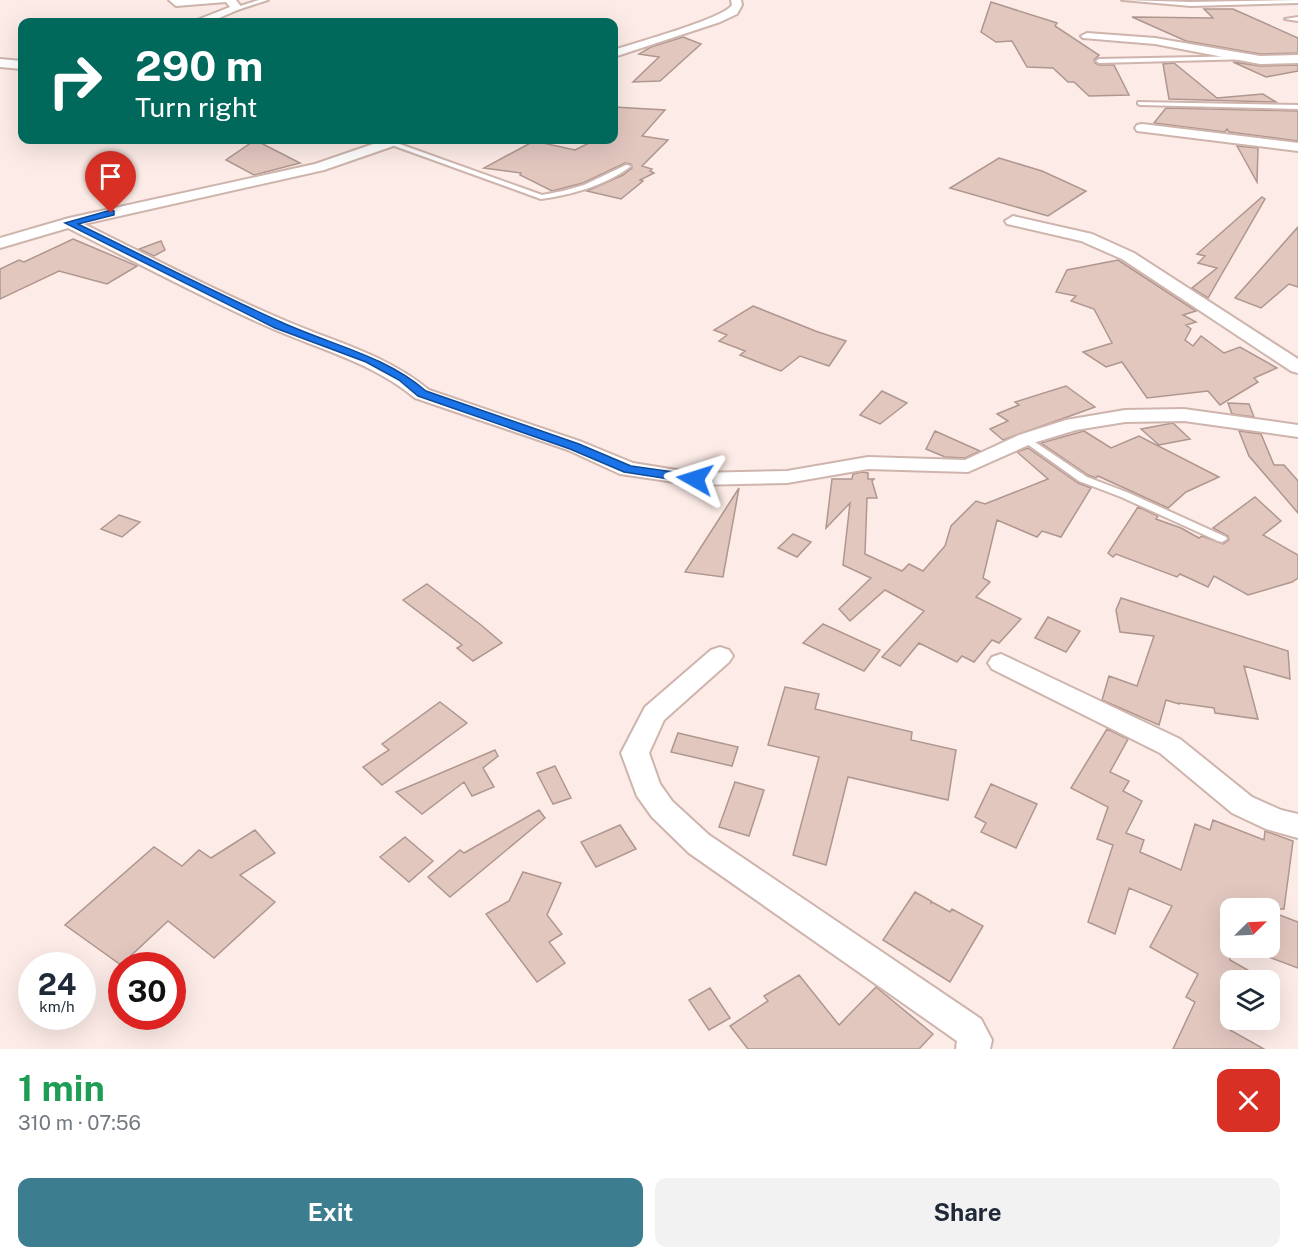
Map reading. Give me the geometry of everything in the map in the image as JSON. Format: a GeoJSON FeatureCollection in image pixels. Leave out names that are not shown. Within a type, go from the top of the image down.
{"type":"FeatureCollection","features":[{"type":"Feature","properties":{"kind":"street"},"geometry":{"type":"LineString","coordinates":[[174,0],[176,3],[222,0]]}},
{"type":"Feature","properties":{"kind":"street"},"geometry":{"type":"LineString","coordinates":[[618,53],[716,20],[733,12],[737,4],[736,0]]}},
{"type":"Feature","properties":{"kind":"street"},"geometry":{"type":"LineString","coordinates":[[208,18],[234,4]]}},
{"type":"Feature","properties":{"kind":"street"},"geometry":{"type":"LineString","coordinates":[[1087,36],[1155,41],[1249,58],[1298,59]]}},
{"type":"Feature","properties":{"kind":"street"},"geometry":{"type":"LineString","coordinates":[[0,63],[18,64]]}},
{"type":"Feature","properties":{"kind":"street"},"geometry":{"type":"LineString","coordinates":[[1142,128],[1298,147]]}},
{"type":"Feature","properties":{"kind":"street"},"geometry":{"type":"LineString","coordinates":[[0,243],[69,223],[319,167],[385,144]]}},
{"type":"Feature","properties":{"kind":"street"},"geometry":{"type":"LineString","coordinates":[[1013,221],[1086,237],[1128,256],[1298,367]]}},
{"type":"Feature","properties":{"kind":"street"},"geometry":{"type":"LineString","coordinates":[[69,223],[279,325],[370,360],[403,378],[422,394],[574,446],[628,470],[695,479],[787,477],[868,463],[968,466],[1026,439],[1073,424],[1125,416],[1184,415],[1298,431]]}},
{"type":"Feature","properties":{"kind":"street"},"geometry":{"type":"LineString","coordinates":[[720,656],[654,714],[635,753],[647,788],[662,809],[699,844],[969,1030],[975,1040],[973,1049]]}},
{"type":"Feature","properties":{"kind":"street"},"geometry":{"type":"LineString","coordinates":[[1001,663],[1170,746],[1242,805],[1276,821],[1298,826]]}},
{"type":"Feature","properties":{"kind":"lane"},"geometry":{"type":"LineString","coordinates":[[234,4],[265,0]]}},
{"type":"Feature","properties":{"kind":"lane"},"geometry":{"type":"LineString","coordinates":[[1125,0],[1191,4],[1298,0]]}},
{"type":"Feature","properties":{"kind":"lane"},"geometry":{"type":"LineString","coordinates":[[1288,20],[1298,19]]}},
{"type":"Feature","properties":{"kind":"lane"},"geometry":{"type":"LineString","coordinates":[[1099,61],[1249,58]]}},
{"type":"Feature","properties":{"kind":"lane"},"geometry":{"type":"LineString","coordinates":[[1140,103],[1298,107]]}},
{"type":"Feature","properties":{"kind":"lane"},"geometry":{"type":"LineString","coordinates":[[402,144],[541,198],[587,187],[628,166]]}},
{"type":"Feature","properties":{"kind":"lane"},"geometry":{"type":"LineString","coordinates":[[1026,439],[1083,479],[1125,495],[1222,539]]}},
{"type":"Feature","properties":{"kind":"building"},"geometry":{"type":"Polygon","coordinates":[[[991,2],[1057,23],[1055,26],[1099,55],[1094,60],[1095,63],[1114,65],[1129,95],[1089,96],[1074,82],[1068,82],[1053,68],[1027,67],[1012,41],[996,42],[981,32],[991,2]]]}},
{"type":"Feature","properties":{"kind":"building"},"geometry":{"type":"Polygon","coordinates":[[[1204,9],[1233,9],[1298,38],[1298,53],[1260,54],[1186,41],[1132,17],[1213,18],[1204,9]]]}},
{"type":"Feature","properties":{"kind":"building"},"geometry":{"type":"Polygon","coordinates":[[[683,37],[701,44],[660,81],[633,82],[659,57],[639,54],[651,47],[683,37]]]}},
{"type":"Feature","properties":{"kind":"building"},"geometry":{"type":"Polygon","coordinates":[[[1233,62],[1260,66],[1298,65],[1298,71],[1266,77],[1233,62]]]}},
{"type":"Feature","properties":{"kind":"building"},"geometry":{"type":"Polygon","coordinates":[[[1174,63],[1217,98],[1263,94],[1276,102],[1169,99],[1163,64],[1174,63]]]}},
{"type":"Feature","properties":{"kind":"building"},"geometry":{"type":"Polygon","coordinates":[[[618,107],[665,110],[642,136],[668,140],[642,166],[652,169],[650,171],[654,173],[640,180],[643,181],[621,199],[587,191],[623,175],[632,168],[631,164],[625,163],[583,183],[552,191],[520,175],[521,173],[484,168],[528,144],[548,144],[575,150],[587,144],[618,144],[618,107]]]}},
{"type":"Feature","properties":{"kind":"building"},"geometry":{"type":"Polygon","coordinates":[[[1166,108],[1298,111],[1298,141],[1229,132],[1227,129],[1225,132],[1154,123],[1166,108]]]}},
{"type":"Feature","properties":{"kind":"building"},"geometry":{"type":"Polygon","coordinates":[[[249,144],[263,144],[300,163],[254,175],[226,160],[249,144]]]}},
{"type":"Feature","properties":{"kind":"building"},"geometry":{"type":"Polygon","coordinates":[[[1237,146],[1258,148],[1257,182],[1237,146]]]}},
{"type":"Feature","properties":{"kind":"building"},"geometry":{"type":"Polygon","coordinates":[[[999,158],[1042,171],[1086,191],[1048,216],[950,188],[999,158]]]}},
{"type":"Feature","properties":{"kind":"building"},"geometry":{"type":"Polygon","coordinates":[[[1262,197],[1265,199],[1208,298],[1192,288],[1217,268],[1198,263],[1205,256],[1197,254],[1262,197]]]}},
{"type":"Feature","properties":{"kind":"building"},"geometry":{"type":"Polygon","coordinates":[[[1298,227],[1298,287],[1289,284],[1261,308],[1235,298],[1298,227]]]}},
{"type":"Feature","properties":{"kind":"building"},"geometry":{"type":"Polygon","coordinates":[[[73,239],[137,266],[107,284],[59,271],[0,299],[0,269],[19,260],[24,262],[73,239]]]}},
{"type":"Feature","properties":{"kind":"building"},"geometry":{"type":"Polygon","coordinates":[[[161,241],[165,250],[154,256],[139,249],[161,241]]]}},
{"type":"Feature","properties":{"kind":"building"},"geometry":{"type":"Polygon","coordinates":[[[1118,260],[1196,311],[1183,315],[1196,322],[1186,325],[1191,329],[1185,340],[1193,346],[1201,336],[1224,353],[1240,347],[1277,368],[1254,378],[1258,382],[1220,405],[1208,391],[1147,398],[1122,362],[1106,367],[1083,352],[1112,343],[1094,309],[1071,301],[1076,296],[1056,292],[1067,270],[1118,260]]]}},
{"type":"Feature","properties":{"kind":"building"},"geometry":{"type":"Polygon","coordinates":[[[753,306],[846,341],[829,366],[800,356],[781,371],[740,355],[745,351],[719,341],[727,335],[714,330],[753,306]]]}},
{"type":"Feature","properties":{"kind":"building"},"geometry":{"type":"Polygon","coordinates":[[[1066,386],[1095,407],[1003,440],[990,429],[1008,421],[997,414],[1019,405],[1015,402],[1066,386]]]}},
{"type":"Feature","properties":{"kind":"building"},"geometry":{"type":"Polygon","coordinates":[[[882,391],[907,403],[880,424],[860,415],[882,391]]]}},
{"type":"Feature","properties":{"kind":"building"},"geometry":{"type":"Polygon","coordinates":[[[1228,403],[1249,404],[1254,417],[1232,414],[1228,403]]]}},
{"type":"Feature","properties":{"kind":"building"},"geometry":{"type":"Polygon","coordinates":[[[1173,423],[1190,439],[1159,445],[1141,429],[1173,423]]]}},
{"type":"Feature","properties":{"kind":"building"},"geometry":{"type":"Polygon","coordinates":[[[935,431],[980,451],[965,458],[945,457],[926,449],[935,431]]]}},
{"type":"Feature","properties":{"kind":"building"},"geometry":{"type":"Polygon","coordinates":[[[1084,431],[1111,448],[1139,436],[1219,477],[1186,492],[1168,508],[1098,476],[1096,478],[1088,475],[1041,443],[1084,431]]]}},
{"type":"Feature","properties":{"kind":"building"},"geometry":{"type":"Polygon","coordinates":[[[1239,431],[1261,434],[1274,465],[1284,465],[1298,481],[1298,513],[1249,456],[1239,431]]]}},
{"type":"Feature","properties":{"kind":"building"},"geometry":{"type":"Polygon","coordinates":[[[1028,448],[1078,483],[1091,488],[1061,537],[1042,531],[1037,537],[997,520],[983,578],[990,582],[976,597],[1021,619],[999,643],[992,640],[974,662],[962,656],[957,662],[919,643],[900,666],[882,657],[924,611],[885,590],[850,621],[839,609],[871,578],[843,565],[850,503],[826,528],[832,479],[852,479],[853,474],[862,472],[868,473],[868,479],[874,479],[872,481],[877,498],[867,498],[865,554],[902,571],[909,564],[923,571],[945,546],[951,526],[976,501],[985,504],[1048,479],[1017,452],[1028,448]]]}},
{"type":"Feature","properties":{"kind":"building"},"geometry":{"type":"Polygon","coordinates":[[[739,488],[723,577],[685,572],[739,488]]]}},
{"type":"Feature","properties":{"kind":"building"},"geometry":{"type":"Polygon","coordinates":[[[1255,497],[1281,521],[1263,535],[1298,555],[1298,578],[1292,582],[1248,595],[1214,576],[1208,587],[1180,574],[1177,577],[1116,554],[1113,557],[1108,553],[1138,507],[1158,516],[1156,519],[1181,528],[1199,538],[1202,536],[1223,544],[1229,540],[1228,536],[1213,528],[1255,497]]]}},
{"type":"Feature","properties":{"kind":"building"},"geometry":{"type":"Polygon","coordinates":[[[119,515],[140,522],[122,537],[101,529],[119,515]]]}},
{"type":"Feature","properties":{"kind":"building"},"geometry":{"type":"Polygon","coordinates":[[[793,534],[811,542],[797,557],[778,548],[793,534]]]}},
{"type":"Feature","properties":{"kind":"building"},"geometry":{"type":"Polygon","coordinates":[[[427,584],[502,643],[473,661],[457,648],[462,645],[403,600],[427,584]]]}},
{"type":"Feature","properties":{"kind":"building"},"geometry":{"type":"Polygon","coordinates":[[[1121,598],[1288,651],[1290,679],[1244,666],[1258,719],[1215,713],[1214,708],[1179,704],[1166,700],[1159,725],[1102,700],[1109,676],[1137,686],[1154,636],[1120,632],[1116,610],[1121,598]]]}},
{"type":"Feature","properties":{"kind":"building"},"geometry":{"type":"Polygon","coordinates":[[[1048,617],[1080,631],[1066,652],[1035,638],[1048,617]]]}},
{"type":"Feature","properties":{"kind":"building"},"geometry":{"type":"Polygon","coordinates":[[[823,624],[880,650],[864,671],[803,643],[823,624]]]}},
{"type":"Feature","properties":{"kind":"building"},"geometry":{"type":"Polygon","coordinates":[[[785,687],[819,694],[815,709],[912,732],[911,740],[956,750],[948,800],[848,777],[826,865],[793,855],[819,757],[768,745],[785,687]]]}},
{"type":"Feature","properties":{"kind":"building"},"geometry":{"type":"Polygon","coordinates":[[[440,702],[467,723],[382,785],[363,767],[389,750],[382,744],[440,702]]]}},
{"type":"Feature","properties":{"kind":"building"},"geometry":{"type":"Polygon","coordinates":[[[1107,729],[1128,739],[1110,772],[1129,781],[1123,791],[1142,801],[1126,833],[1144,840],[1140,852],[1181,870],[1195,824],[1210,830],[1213,820],[1264,840],[1265,831],[1293,841],[1284,909],[1280,909],[1280,898],[1220,898],[1220,958],[1230,958],[1248,970],[1220,970],[1220,1030],[1230,1030],[1264,1049],[1173,1049],[1195,1002],[1186,997],[1198,974],[1150,947],[1172,906],[1129,888],[1115,934],[1088,922],[1113,845],[1097,839],[1108,807],[1071,788],[1107,729]]]}},
{"type":"Feature","properties":{"kind":"building"},"geometry":{"type":"Polygon","coordinates":[[[678,733],[738,747],[732,766],[671,752],[678,733]]]}},
{"type":"Feature","properties":{"kind":"building"},"geometry":{"type":"Polygon","coordinates":[[[495,750],[498,756],[483,768],[494,787],[472,796],[464,782],[422,814],[396,792],[495,750]]]}},
{"type":"Feature","properties":{"kind":"building"},"geometry":{"type":"Polygon","coordinates":[[[555,766],[571,798],[553,804],[537,773],[555,766]]]}},
{"type":"Feature","properties":{"kind":"building"},"geometry":{"type":"Polygon","coordinates":[[[735,782],[764,790],[749,836],[719,827],[735,782]]]}},
{"type":"Feature","properties":{"kind":"building"},"geometry":{"type":"Polygon","coordinates":[[[991,784],[1037,804],[1016,848],[981,832],[986,823],[975,817],[991,784]]]}},
{"type":"Feature","properties":{"kind":"building"},"geometry":{"type":"Polygon","coordinates":[[[539,810],[545,818],[450,897],[428,877],[460,850],[464,853],[539,810]]]}},
{"type":"Feature","properties":{"kind":"building"},"geometry":{"type":"Polygon","coordinates":[[[620,825],[636,849],[596,867],[581,842],[620,825]]]}},
{"type":"Feature","properties":{"kind":"building"},"geometry":{"type":"Polygon","coordinates":[[[255,830],[275,853],[240,875],[275,902],[214,958],[168,921],[135,952],[108,952],[108,956],[65,925],[154,847],[182,866],[199,850],[211,858],[255,830]]]}},
{"type":"Feature","properties":{"kind":"building"},"geometry":{"type":"Polygon","coordinates":[[[405,837],[433,861],[409,882],[380,857],[405,837]]]}},
{"type":"Feature","properties":{"kind":"building"},"geometry":{"type":"Polygon","coordinates":[[[523,872],[561,883],[547,915],[562,934],[549,942],[565,963],[537,982],[486,914],[509,901],[523,872]]]}},
{"type":"Feature","properties":{"kind":"building"},"geometry":{"type":"Polygon","coordinates":[[[915,892],[931,903],[950,912],[952,909],[983,926],[950,982],[883,940],[915,892]]]}},
{"type":"Feature","properties":{"kind":"building"},"geometry":{"type":"Polygon","coordinates":[[[1280,915],[1298,922],[1298,968],[1271,958],[1280,958],[1280,915]]]}},
{"type":"Feature","properties":{"kind":"building"},"geometry":{"type":"Polygon","coordinates":[[[799,975],[839,1025],[876,987],[933,1034],[919,1049],[748,1049],[730,1026],[768,1001],[764,996],[799,975]]]}},
{"type":"Feature","properties":{"kind":"building"},"geometry":{"type":"Polygon","coordinates":[[[710,988],[730,1018],[709,1030],[689,1000],[710,988]]]}},
{"type":"Feature","properties":{"kind":"route"},"geometry":{"type":"LineString","coordinates":[[111,213],[69,223],[279,325],[370,360],[403,378],[422,394],[574,446],[628,470],[695,479]]}}]}
